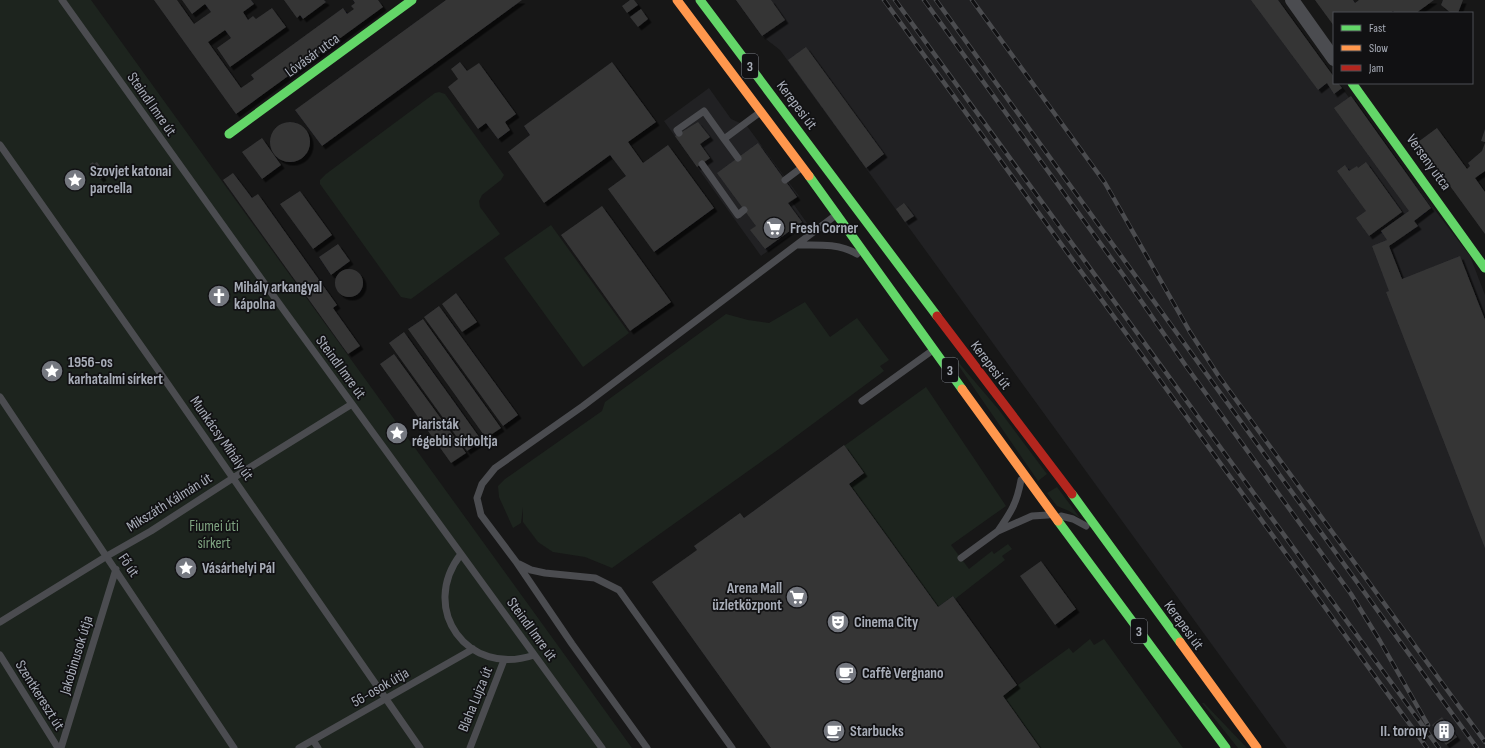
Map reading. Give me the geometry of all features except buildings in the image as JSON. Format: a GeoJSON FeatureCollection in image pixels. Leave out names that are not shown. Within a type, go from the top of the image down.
{"type":"FeatureCollection","features":[{"type":"Feature","properties":{"kind":"main road","name":"3"},"geometry":{"type":"LineString","coordinates":[[677,0],[837,214],[1022,473],[1226,748]]}},
{"type":"Feature","properties":{"kind":"main road","name":"Kerepesi út"},"geometry":{"type":"LineString","coordinates":[[700,0],[853,202],[993,391],[1059,476],[1257,748]]}},
{"type":"Feature","properties":{"kind":"main road","name":"Lóvásár utca"},"geometry":{"type":"LineString","coordinates":[[229,134],[403,2]]}},
{"type":"Feature","properties":{"kind":"main road","name":"Verseny utca"},"geometry":{"type":"LineString","coordinates":[[1353,84],[1483,264]]}},
{"type":"Feature","properties":{"kind":"street"},"geometry":{"type":"LineString","coordinates":[[1292,0],[1333,58]]}},
{"type":"Feature","properties":{"kind":"lane","name":"Steindl Imre út"},"geometry":{"type":"LineString","coordinates":[[62,0],[352,404],[602,748]]}},
{"type":"Feature","properties":{"kind":"lane"},"geometry":{"type":"LineString","coordinates":[[678,132],[704,111],[738,158]]}},
{"type":"Feature","properties":{"kind":"lane"},"geometry":{"type":"LineString","coordinates":[[724,139],[761,112]]}},
{"type":"Feature","properties":{"kind":"lane","name":"Munkácsy Mihály út"},"geometry":{"type":"LineString","coordinates":[[0,145],[420,748]]}},
{"type":"Feature","properties":{"kind":"lane"},"geometry":{"type":"LineString","coordinates":[[702,164],[738,214],[744,210]]}},
{"type":"Feature","properties":{"kind":"lane"},"geometry":{"type":"LineString","coordinates":[[785,180],[802,168]]}},
{"type":"Feature","properties":{"kind":"lane"},"geometry":{"type":"LineString","coordinates":[[647,748],[572,644],[517,563],[481,515],[477,498],[482,484],[495,468],[583,406],[837,214]]}},
{"type":"Feature","properties":{"kind":"lane"},"geometry":{"type":"LineString","coordinates":[[797,245],[824,245],[847,249],[862,257],[876,269]]}},
{"type":"Feature","properties":{"kind":"lane"},"geometry":{"type":"LineString","coordinates":[[862,401],[934,349]]}},
{"type":"Feature","properties":{"kind":"lane","name":"Fő út"},"geometry":{"type":"LineString","coordinates":[[0,397],[234,748]]}},
{"type":"Feature","properties":{"kind":"lane","name":"Mikszáth Kálmán út"},"geometry":{"type":"LineString","coordinates":[[0,622],[107,556],[151,531],[352,404]]}},
{"type":"Feature","properties":{"kind":"lane"},"geometry":{"type":"LineString","coordinates":[[998,531],[1012,512],[1018,497],[1022,473]]}},
{"type":"Feature","properties":{"kind":"lane"},"geometry":{"type":"LineString","coordinates":[[961,558],[998,531],[1032,516],[1053,514],[1073,519],[1101,533]]}},
{"type":"Feature","properties":{"kind":"lane"},"geometry":{"type":"LineString","coordinates":[[461,554],[450,571],[447,580],[445,601],[446,611],[459,636],[473,649],[483,655],[504,660],[520,659],[534,655]]}},
{"type":"Feature","properties":{"kind":"lane"},"geometry":{"type":"LineString","coordinates":[[517,563],[531,570],[545,573],[595,578],[619,590],[732,748]]}},
{"type":"Feature","properties":{"kind":"lane","name":"Jakobinusok útja"},"geometry":{"type":"LineString","coordinates":[[61,748],[116,569]]}},
{"type":"Feature","properties":{"kind":"lane","name":"56-osok útja"},"geometry":{"type":"LineString","coordinates":[[299,748],[473,649]]}},
{"type":"Feature","properties":{"kind":"lane","name":"Szentkereszt út"},"geometry":{"type":"LineString","coordinates":[[0,655],[58,748]]}},
{"type":"Feature","properties":{"kind":"lane","name":"Blaha Lujza út"},"geometry":{"type":"LineString","coordinates":[[470,748],[504,660]]}},
{"type":"Feature","properties":{"kind":"lane"},"geometry":{"type":"LineString","coordinates":[[313,740],[318,748]]}},
{"type":"Feature","properties":{"kind":"shaded area"},"geometry":{"type":"Polygon","coordinates":[[[736,0],[1278,0],[1333,76],[1333,84],[1339,84],[1470,256],[1485,295],[1485,748],[1287,748],[780,50],[762,36],[736,0]]]}},
{"type":"Feature","properties":{"kind":"shaded area"},"geometry":{"type":"Polygon","coordinates":[[[709,88],[731,119],[747,126],[799,196],[792,202],[807,223],[761,256],[664,121],[709,88]]]}},
{"type":"Feature","properties":{"kind":"green space","name":"Fiumei úti sírkert"},"geometry":{"type":"Polygon","coordinates":[[[0,0],[91,0],[632,748],[0,748],[0,0]]]}},
{"type":"Feature","properties":{"kind":"green space"},"geometry":{"type":"Polygon","coordinates":[[[439,92],[445,94],[504,175],[501,180],[482,195],[479,201],[480,207],[500,234],[411,299],[401,297],[320,184],[320,180],[435,93],[439,92]]]}},
{"type":"Feature","properties":{"kind":"green space"},"geometry":{"type":"Polygon","coordinates":[[[551,225],[629,333],[583,367],[504,258],[551,225]]]}},
{"type":"Feature","properties":{"kind":"green space"},"geometry":{"type":"Polygon","coordinates":[[[805,302],[830,337],[857,318],[889,360],[880,366],[884,371],[779,449],[612,568],[585,557],[553,552],[538,542],[523,522],[523,507],[521,523],[513,528],[499,497],[498,486],[505,479],[602,411],[605,402],[726,314],[748,320],[769,323],[805,302]]]}},
{"type":"Feature","properties":{"kind":"green space"},"geometry":{"type":"Polygon","coordinates":[[[952,356],[999,410],[1047,474],[1038,481],[952,356]]]}},
{"type":"Feature","properties":{"kind":"green space"},"geometry":{"type":"Polygon","coordinates":[[[926,387],[1006,506],[951,545],[969,569],[992,551],[994,554],[1008,544],[1012,549],[1002,556],[1005,560],[955,599],[953,596],[938,607],[849,484],[864,473],[844,446],[926,387]]]}},
{"type":"Feature","properties":{"kind":"green space"},"geometry":{"type":"Polygon","coordinates":[[[1057,487],[1080,518],[1057,506],[1047,493],[1057,487]]]}},
{"type":"Feature","properties":{"kind":"green space"},"geometry":{"type":"Polygon","coordinates":[[[1090,639],[1094,645],[1104,639],[1183,748],[1040,748],[1003,696],[1069,648],[1073,653],[1090,639]]]}},
{"type":"Feature","properties":{"kind":"green space"},"geometry":{"type":"Polygon","coordinates":[[[1202,703],[1204,703],[1247,748],[1238,748],[1202,703]]]}},
{"type":"Feature","properties":{"kind":"railway"},"geometry":{"type":"LineString","coordinates":[[884,0],[1427,748]]}},
{"type":"Feature","properties":{"kind":"railway"},"geometry":{"type":"LineString","coordinates":[[895,0],[1439,748]]}},
{"type":"Feature","properties":{"kind":"railway"},"geometry":{"type":"LineString","coordinates":[[924,0],[1124,276],[1186,366],[1351,594],[1428,725]]}},
{"type":"Feature","properties":{"kind":"railway"},"geometry":{"type":"LineString","coordinates":[[936,0],[1477,748]]}},
{"type":"Feature","properties":{"kind":"railway"},"geometry":{"type":"LineString","coordinates":[[972,0],[1105,183],[1190,332],[1218,375],[1485,742]]}},
{"type":"Feature","properties":{"kind":"traffic: fast"},"geometry":{"type":"LineString","coordinates":[[229,134],[412,0]]}},
{"type":"Feature","properties":{"kind":"traffic: fast"},"geometry":{"type":"LineString","coordinates":[[700,0],[937,316]]}},
{"type":"Feature","properties":{"kind":"traffic: fast"},"geometry":{"type":"LineString","coordinates":[[1353,84],[1485,268]]}},
{"type":"Feature","properties":{"kind":"traffic: fast"},"geometry":{"type":"LineString","coordinates":[[809,176],[962,389]]}},
{"type":"Feature","properties":{"kind":"traffic: fast"},"geometry":{"type":"LineString","coordinates":[[1072,494],[1180,642]]}},
{"type":"Feature","properties":{"kind":"traffic: fast"},"geometry":{"type":"LineString","coordinates":[[1058,521],[1226,748]]}},
{"type":"Feature","properties":{"kind":"traffic: slow"},"geometry":{"type":"LineString","coordinates":[[677,0],[809,176]]}},
{"type":"Feature","properties":{"kind":"traffic: slow"},"geometry":{"type":"LineString","coordinates":[[962,389],[1058,521]]}},
{"type":"Feature","properties":{"kind":"traffic: slow"},"geometry":{"type":"LineString","coordinates":[[1180,642],[1257,748]]}},
{"type":"Feature","properties":{"kind":"traffic: jam"},"geometry":{"type":"LineString","coordinates":[[937,316],[1072,494]]}},
{"type":"Feature","properties":{"kind":"place","name":"Szovjet katonai parcella"},"geometry":{"type":"Point","coordinates":[75,180]}},
{"type":"Feature","properties":{"kind":"place","name":"Fresh Corner"},"geometry":{"type":"Point","coordinates":[774,228]}},
{"type":"Feature","properties":{"kind":"place","name":"Mihály arkangyal kápolna"},"geometry":{"type":"Point","coordinates":[219,296]}},
{"type":"Feature","properties":{"kind":"place","name":"1956-os karhatalmi sírkert"},"geometry":{"type":"Point","coordinates":[52,371]}},
{"type":"Feature","properties":{"kind":"place","name":"Piaristák régebbi sírboltja"},"geometry":{"type":"Point","coordinates":[397,433]}},
{"type":"Feature","properties":{"kind":"place","name":"Vásárhelyi Pál"},"geometry":{"type":"Point","coordinates":[186,568]}},
{"type":"Feature","properties":{"kind":"place","name":"Arena Mall üzletközpont"},"geometry":{"type":"Point","coordinates":[797,597]}},
{"type":"Feature","properties":{"kind":"place","name":"Cinema City"},"geometry":{"type":"Point","coordinates":[838,622]}},
{"type":"Feature","properties":{"kind":"place","name":"Caffè Vergnano"},"geometry":{"type":"Point","coordinates":[846,673]}},
{"type":"Feature","properties":{"kind":"place","name":"Starbucks"},"geometry":{"type":"Point","coordinates":[834,731]}},
{"type":"Feature","properties":{"kind":"place","name":"II. torony"},"geometry":{"type":"Point","coordinates":[1444,731]}}]}
